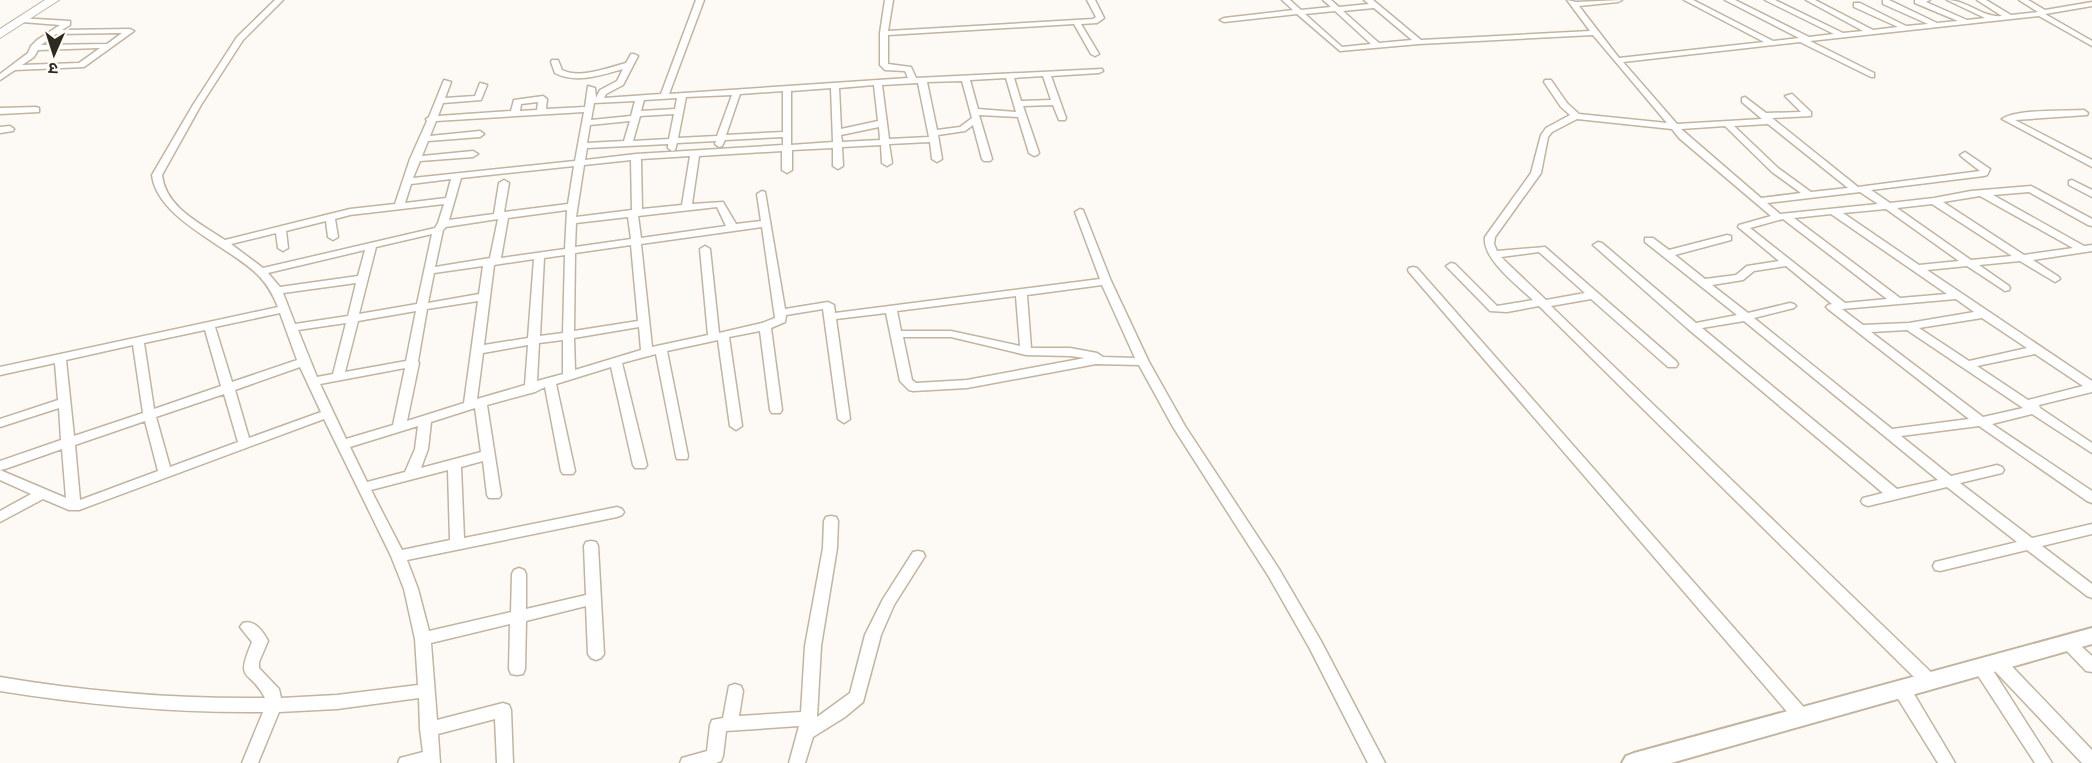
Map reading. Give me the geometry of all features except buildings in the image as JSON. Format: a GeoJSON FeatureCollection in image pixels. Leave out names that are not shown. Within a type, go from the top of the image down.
{"type":"FeatureCollection","features":[{"type":"Feature","properties":{"kind":"main road"},"geometry":{"type":"LineString","coordinates":[[0,21],[33,0]]}},
{"type":"Feature","properties":{"kind":"main road"},"geometry":{"type":"LineString","coordinates":[[0,29],[47,0]]}},
{"type":"Feature","properties":{"kind":"main road"},"geometry":{"type":"LineString","coordinates":[[0,34],[53,0]]}},
{"type":"Feature","properties":{"kind":"street"},"geometry":{"type":"LineString","coordinates":[[279,0],[240,39],[197,105],[157,175],[158,184],[177,212],[261,272],[277,291],[304,362],[398,556],[411,589],[423,639],[431,760],[406,763]]}},
{"type":"Feature","properties":{"kind":"street"},"geometry":{"type":"LineString","coordinates":[[664,96],[700,0]]}},
{"type":"Feature","properties":{"kind":"street"},"geometry":{"type":"LineString","coordinates":[[889,0],[884,33],[885,67],[908,69],[917,80],[938,159]]}},
{"type":"Feature","properties":{"kind":"street"},"geometry":{"type":"LineString","coordinates":[[884,33],[1077,22],[1100,18],[1091,0]]}},
{"type":"Feature","properties":{"kind":"street"},"geometry":{"type":"LineString","coordinates":[[1286,0],[1340,50],[1419,42],[1595,33]]}},
{"type":"Feature","properties":{"kind":"street"},"geometry":{"type":"LineString","coordinates":[[1328,0],[1378,46]]}},
{"type":"Feature","properties":{"kind":"street"},"geometry":{"type":"LineString","coordinates":[[1368,0],[1419,42]]}},
{"type":"Feature","properties":{"kind":"street"},"geometry":{"type":"LineString","coordinates":[[1572,2],[1618,0]]}},
{"type":"Feature","properties":{"kind":"street"},"geometry":{"type":"LineString","coordinates":[[1689,0],[1772,43]]}},
{"type":"Feature","properties":{"kind":"street"},"geometry":{"type":"LineString","coordinates":[[1729,0],[1871,75]]}},
{"type":"Feature","properties":{"kind":"street"},"geometry":{"type":"LineString","coordinates":[[1769,0],[1841,35]]}},
{"type":"Feature","properties":{"kind":"street"},"geometry":{"type":"LineString","coordinates":[[1810,0],[1871,32]]}},
{"type":"Feature","properties":{"kind":"street"},"geometry":{"type":"LineString","coordinates":[[1926,0],[1918,1],[1964,21]]}},
{"type":"Feature","properties":{"kind":"street"},"geometry":{"type":"LineString","coordinates":[[1951,0],[1992,18]]}},
{"type":"Feature","properties":{"kind":"street"},"geometry":{"type":"LineString","coordinates":[[1981,0],[2009,17]]}},
{"type":"Feature","properties":{"kind":"street"},"geometry":{"type":"LineString","coordinates":[[2023,0],[2092,44]]}},
{"type":"Feature","properties":{"kind":"street"},"geometry":{"type":"LineString","coordinates":[[1572,2],[1595,33],[1675,127],[1757,201],[1897,301]]}},
{"type":"Feature","properties":{"kind":"street"},"geometry":{"type":"LineString","coordinates":[[1886,2],[1935,24]]}},
{"type":"Feature","properties":{"kind":"street"},"geometry":{"type":"LineString","coordinates":[[1618,60],[2009,17],[2092,4]]}},
{"type":"Feature","properties":{"kind":"street"},"geometry":{"type":"LineString","coordinates":[[1857,5],[1904,28]]}},
{"type":"Feature","properties":{"kind":"street"},"geometry":{"type":"LineString","coordinates":[[1224,20],[1376,6]]}},
{"type":"Feature","properties":{"kind":"street"},"geometry":{"type":"LineString","coordinates":[[0,78],[31,55],[34,48],[67,23],[22,20]]}},
{"type":"Feature","properties":{"kind":"street"},"geometry":{"type":"LineString","coordinates":[[1077,22],[1095,54]]}},
{"type":"Feature","properties":{"kind":"street"},"geometry":{"type":"LineString","coordinates":[[15,68],[81,65],[129,30],[55,32]]}},
{"type":"Feature","properties":{"kind":"street"},"geometry":{"type":"LineString","coordinates":[[34,48],[108,46]]}},
{"type":"Feature","properties":{"kind":"street"},"geometry":{"type":"LineString","coordinates":[[569,377],[570,221],[587,123],[593,104],[603,92],[620,83],[634,56]]}},
{"type":"Feature","properties":{"kind":"street"},"geometry":{"type":"LineString","coordinates":[[555,62],[558,71],[567,75],[594,73],[630,65]]}},
{"type":"Feature","properties":{"kind":"street"},"geometry":{"type":"LineString","coordinates":[[430,119],[541,113],[664,96],[1099,71]]}},
{"type":"Feature","properties":{"kind":"street"},"geometry":{"type":"LineString","coordinates":[[1046,74],[1062,118]]}},
{"type":"Feature","properties":{"kind":"street"},"geometry":{"type":"LineString","coordinates":[[1009,76],[1034,153]]}},
{"type":"Feature","properties":{"kind":"street"},"geometry":{"type":"LineString","coordinates":[[965,78],[987,159]]}},
{"type":"Feature","properties":{"kind":"street"},"geometry":{"type":"LineString","coordinates":[[400,205],[430,119],[447,82]]}},
{"type":"Feature","properties":{"kind":"street"},"geometry":{"type":"LineString","coordinates":[[878,82],[887,163]]}},
{"type":"Feature","properties":{"kind":"street"},"geometry":{"type":"LineString","coordinates":[[1548,82],[1564,105],[1576,116]]}},
{"type":"Feature","properties":{"kind":"street"},"geometry":{"type":"LineString","coordinates":[[438,101],[478,98],[483,85]]}},
{"type":"Feature","properties":{"kind":"street"},"geometry":{"type":"LineString","coordinates":[[835,85],[838,166]]}},
{"type":"Feature","properties":{"kind":"street"},"geometry":{"type":"LineString","coordinates":[[591,88],[593,104]]}},
{"type":"Feature","properties":{"kind":"street"},"geometry":{"type":"LineString","coordinates":[[787,88],[787,170]]}},
{"type":"Feature","properties":{"kind":"street"},"geometry":{"type":"LineString","coordinates":[[718,153],[720,138],[737,91]]}},
{"type":"Feature","properties":{"kind":"street"},"geometry":{"type":"LineString","coordinates":[[671,156],[682,95]]}},
{"type":"Feature","properties":{"kind":"street"},"geometry":{"type":"LineString","coordinates":[[1789,96],[1808,114],[1728,125],[1675,127],[1576,116],[1549,130],[1545,137],[1536,173],[1490,237],[1489,244],[1493,255],[1929,681]]}},
{"type":"Feature","properties":{"kind":"street"},"geometry":{"type":"LineString","coordinates":[[628,144],[640,98]]}},
{"type":"Feature","properties":{"kind":"street"},"geometry":{"type":"LineString","coordinates":[[515,114],[517,102],[543,99],[541,113]]}},
{"type":"Feature","properties":{"kind":"street"},"geometry":{"type":"LineString","coordinates":[[1745,100],[1859,190],[1888,206],[2005,288]]}},
{"type":"Feature","properties":{"kind":"street"},"geometry":{"type":"LineString","coordinates":[[1018,104],[1056,102]]}},
{"type":"Feature","properties":{"kind":"street"},"geometry":{"type":"LineString","coordinates":[[0,111],[36,110]]}},
{"type":"Feature","properties":{"kind":"street"},"geometry":{"type":"LineString","coordinates":[[587,123],[678,111]]}},
{"type":"Feature","properties":{"kind":"street"},"geometry":{"type":"LineString","coordinates":[[407,182],[580,162],[885,142],[933,136],[962,129],[975,116],[1005,112],[1021,115]]}},
{"type":"Feature","properties":{"kind":"street"},"geometry":{"type":"LineString","coordinates":[[2084,113],[2030,114],[2006,119],[2092,164]]}},
{"type":"Feature","properties":{"kind":"street"},"geometry":{"type":"LineString","coordinates":[[837,133],[883,123]]}},
{"type":"Feature","properties":{"kind":"street"},"geometry":{"type":"LineString","coordinates":[[1728,125],[1774,170],[1809,195]]}},
{"type":"Feature","properties":{"kind":"street"},"geometry":{"type":"LineString","coordinates":[[423,139],[480,134]]}},
{"type":"Feature","properties":{"kind":"street"},"geometry":{"type":"LineString","coordinates":[[583,146],[787,134]]}},
{"type":"Feature","properties":{"kind":"street"},"geometry":{"type":"LineString","coordinates":[[415,159],[474,154]]}},
{"type":"Feature","properties":{"kind":"street"},"geometry":{"type":"LineString","coordinates":[[687,207],[695,154]]}},
{"type":"Feature","properties":{"kind":"street"},"geometry":{"type":"LineString","coordinates":[[1757,201],[1984,173],[1984,169],[1965,155]]}},
{"type":"Feature","properties":{"kind":"street"},"geometry":{"type":"LineString","coordinates":[[636,158],[635,213],[648,352]]}},
{"type":"Feature","properties":{"kind":"street"},"geometry":{"type":"LineString","coordinates":[[399,428],[429,271],[440,227],[457,176]]}},
{"type":"Feature","properties":{"kind":"street"},"geometry":{"type":"LineString","coordinates":[[494,495],[488,455],[475,406],[477,350],[484,297],[501,215],[504,183]]}},
{"type":"Feature","properties":{"kind":"street"},"geometry":{"type":"LineString","coordinates":[[2072,183],[2092,194]]}},
{"type":"Feature","properties":{"kind":"street"},"geometry":{"type":"LineString","coordinates":[[1842,306],[1743,227],[1781,216],[2031,189],[2092,223]]}},
{"type":"Feature","properties":{"kind":"street"},"geometry":{"type":"LineString","coordinates":[[1982,193],[2087,249]]}},
{"type":"Feature","properties":{"kind":"street"},"geometry":{"type":"LineString","coordinates":[[344,444],[648,352],[765,326],[781,320],[762,194]]}},
{"type":"Feature","properties":{"kind":"street"},"geometry":{"type":"LineString","coordinates":[[223,243],[330,217],[400,205],[448,201]]}},
{"type":"Feature","properties":{"kind":"street"},"geometry":{"type":"LineString","coordinates":[[1934,201],[2055,279]]}},
{"type":"Feature","properties":{"kind":"street"},"geometry":{"type":"LineString","coordinates":[[570,221],[722,204],[732,227]]}},
{"type":"Feature","properties":{"kind":"street"},"geometry":{"type":"LineString","coordinates":[[261,272],[440,227],[501,215],[572,206]]}},
{"type":"Feature","properties":{"kind":"street"},"geometry":{"type":"LineString","coordinates":[[1833,211],[2092,388]]}},
{"type":"Feature","properties":{"kind":"street"},"geometry":{"type":"LineString","coordinates":[[1080,212],[1106,281],[1143,362],[1179,427],[1268,564],[1316,645],[1377,763]]}},
{"type":"Feature","properties":{"kind":"street"},"geometry":{"type":"LineString","coordinates":[[330,217],[333,237]]}},
{"type":"Feature","properties":{"kind":"street"},"geometry":{"type":"LineString","coordinates":[[429,271],[766,223]]}},
{"type":"Feature","properties":{"kind":"street"},"geometry":{"type":"LineString","coordinates":[[281,229],[284,248]]}},
{"type":"Feature","properties":{"kind":"street"},"geometry":{"type":"LineString","coordinates":[[1667,254],[1727,238]]}},
{"type":"Feature","properties":{"kind":"street"},"geometry":{"type":"LineString","coordinates":[[1649,240],[1893,433],[2028,544],[2092,592]]}},
{"type":"Feature","properties":{"kind":"street"},"geometry":{"type":"LineString","coordinates":[[338,376],[371,245]]}},
{"type":"Feature","properties":{"kind":"street"},"geometry":{"type":"LineString","coordinates":[[1598,245],[1692,327],[1895,495]]}},
{"type":"Feature","properties":{"kind":"street"},"geometry":{"type":"LineString","coordinates":[[705,249],[718,337],[736,426]]}},
{"type":"Feature","properties":{"kind":"street"},"geometry":{"type":"LineString","coordinates":[[1493,255],[1541,249],[1672,364]]}},
{"type":"Feature","properties":{"kind":"street"},"geometry":{"type":"LineString","coordinates":[[1916,268],[2024,258],[2087,249]]}},
{"type":"Feature","properties":{"kind":"street"},"geometry":{"type":"LineString","coordinates":[[531,389],[532,341],[540,255]]}},
{"type":"Feature","properties":{"kind":"street"},"geometry":{"type":"LineString","coordinates":[[1703,283],[1735,279],[1742,276],[1748,269],[1788,263]]}},
{"type":"Feature","properties":{"kind":"street"},"geometry":{"type":"LineString","coordinates":[[1451,266],[1494,309],[1507,309],[1594,295]]}},
{"type":"Feature","properties":{"kind":"street"},"geometry":{"type":"LineString","coordinates":[[1413,270],[1801,716]]}},
{"type":"Feature","properties":{"kind":"street"},"geometry":{"type":"LineString","coordinates":[[277,291],[362,279]]}},
{"type":"Feature","properties":{"kind":"street"},"geometry":{"type":"LineString","coordinates":[[829,317],[1106,281]]}},
{"type":"Feature","properties":{"kind":"street"},"geometry":{"type":"LineString","coordinates":[[1021,292],[1026,351]]}},
{"type":"Feature","properties":{"kind":"street"},"geometry":{"type":"LineString","coordinates":[[1957,296],[1832,307],[1981,422],[2092,498]]}},
{"type":"Feature","properties":{"kind":"street"},"geometry":{"type":"LineString","coordinates":[[291,328],[484,297]]}},
{"type":"Feature","properties":{"kind":"street"},"geometry":{"type":"LineString","coordinates":[[780,313],[828,305],[844,419]]}},
{"type":"Feature","properties":{"kind":"street"},"geometry":{"type":"LineString","coordinates":[[1692,327],[1790,306]]}},
{"type":"Feature","properties":{"kind":"street"},"geometry":{"type":"LineString","coordinates":[[0,371],[283,309]]}},
{"type":"Feature","properties":{"kind":"street"},"geometry":{"type":"LineString","coordinates":[[891,309],[906,381],[909,385],[920,388],[967,384],[1104,359]]}},
{"type":"Feature","properties":{"kind":"street"},"geometry":{"type":"LineString","coordinates":[[1861,328],[1909,326],[1984,314]]}},
{"type":"Feature","properties":{"kind":"street"},"geometry":{"type":"LineString","coordinates":[[477,350],[645,323]]}},
{"type":"Feature","properties":{"kind":"street"},"geometry":{"type":"LineString","coordinates":[[209,325],[245,444]]}},
{"type":"Feature","properties":{"kind":"street"},"geometry":{"type":"LineString","coordinates":[[765,326],[776,410]]}},
{"type":"Feature","properties":{"kind":"street"},"geometry":{"type":"LineString","coordinates":[[1909,326],[2092,449]]}},
{"type":"Feature","properties":{"kind":"street"},"geometry":{"type":"LineString","coordinates":[[896,334],[951,334],[1026,351],[1070,351],[1104,359],[1143,362]]}},
{"type":"Feature","properties":{"kind":"street"},"geometry":{"type":"LineString","coordinates":[[138,341],[149,414],[165,473]]}},
{"type":"Feature","properties":{"kind":"street"},"geometry":{"type":"LineString","coordinates":[[661,349],[682,456]]}},
{"type":"Feature","properties":{"kind":"street"},"geometry":{"type":"LineString","coordinates":[[1965,365],[2036,350]]}},
{"type":"Feature","properties":{"kind":"street"},"geometry":{"type":"LineString","coordinates":[[60,358],[74,507]]}},
{"type":"Feature","properties":{"kind":"street"},"geometry":{"type":"LineString","coordinates":[[0,466],[69,440],[304,362]]}},
{"type":"Feature","properties":{"kind":"street"},"geometry":{"type":"LineString","coordinates":[[314,381],[413,363]]}},
{"type":"Feature","properties":{"kind":"street"},"geometry":{"type":"LineString","coordinates":[[616,363],[640,465]]}},
{"type":"Feature","properties":{"kind":"street"},"geometry":{"type":"LineString","coordinates":[[550,383],[568,471]]}},
{"type":"Feature","properties":{"kind":"street"},"geometry":{"type":"LineString","coordinates":[[2034,410],[2032,403],[2092,388]]}},
{"type":"Feature","properties":{"kind":"street"},"geometry":{"type":"LineString","coordinates":[[0,423],[65,402]]}},
{"type":"Feature","properties":{"kind":"street"},"geometry":{"type":"LineString","coordinates":[[1893,433],[1981,422],[2034,410]]}},
{"type":"Feature","properties":{"kind":"street"},"geometry":{"type":"LineString","coordinates":[[0,475],[74,507],[328,413]]}},
{"type":"Feature","properties":{"kind":"street"},"geometry":{"type":"LineString","coordinates":[[410,475],[424,447],[425,420]]}},
{"type":"Feature","properties":{"kind":"street"},"geometry":{"type":"LineString","coordinates":[[364,487],[488,455]]}},
{"type":"Feature","properties":{"kind":"street"},"geometry":{"type":"LineString","coordinates":[[454,464],[457,544]]}},
{"type":"Feature","properties":{"kind":"street"},"geometry":{"type":"LineString","coordinates":[[1868,501],[1997,470]]}},
{"type":"Feature","properties":{"kind":"street"},"geometry":{"type":"LineString","coordinates":[[0,517],[41,494]]}},
{"type":"Feature","properties":{"kind":"street"},"geometry":{"type":"LineString","coordinates":[[398,556],[617,512]]}},
{"type":"Feature","properties":{"kind":"street"},"geometry":{"type":"LineString","coordinates":[[797,763],[808,725],[813,646],[830,548],[831,520]]}},
{"type":"Feature","properties":{"kind":"street"},"geometry":{"type":"LineString","coordinates":[[1940,566],[2092,529]]}},
{"type":"Feature","properties":{"kind":"street"},"geometry":{"type":"LineString","coordinates":[[591,546],[596,654]]}},
{"type":"Feature","properties":{"kind":"street"},"geometry":{"type":"LineString","coordinates":[[688,763],[714,756],[718,724],[808,725],[839,712],[857,697],[873,635],[888,603],[918,556]]}},
{"type":"Feature","properties":{"kind":"street"},"geometry":{"type":"LineString","coordinates":[[517,669],[519,574]]}},
{"type":"Feature","properties":{"kind":"street"},"geometry":{"type":"LineString","coordinates":[[423,639],[593,598]]}},
{"type":"Feature","properties":{"kind":"street"},"geometry":{"type":"LineString","coordinates":[[248,627],[260,641],[251,662],[251,670],[273,694],[274,704],[250,763]]}},
{"type":"Feature","properties":{"kind":"street"},"geometry":{"type":"LineString","coordinates":[[1634,763],[2092,636]]}},
{"type":"Feature","properties":{"kind":"street"},"geometry":{"type":"LineString","coordinates":[[2068,643],[2092,666]]}},
{"type":"Feature","properties":{"kind":"street"},"geometry":{"type":"LineString","coordinates":[[1989,664],[2092,762]]}},
{"type":"Feature","properties":{"kind":"street"},"geometry":{"type":"LineString","coordinates":[[1989,664],[2044,763]]}},
{"type":"Feature","properties":{"kind":"street"},"geometry":{"type":"LineString","coordinates":[[0,684],[64,696],[127,701],[274,704],[348,701],[428,690]]}},
{"type":"Feature","properties":{"kind":"street"},"geometry":{"type":"LineString","coordinates":[[1900,689],[1947,763]]}},
{"type":"Feature","properties":{"kind":"street"},"geometry":{"type":"LineString","coordinates":[[730,724],[735,691]]}},
{"type":"Feature","properties":{"kind":"street"},"geometry":{"type":"LineString","coordinates":[[428,729],[503,710],[505,763]]}}]}
